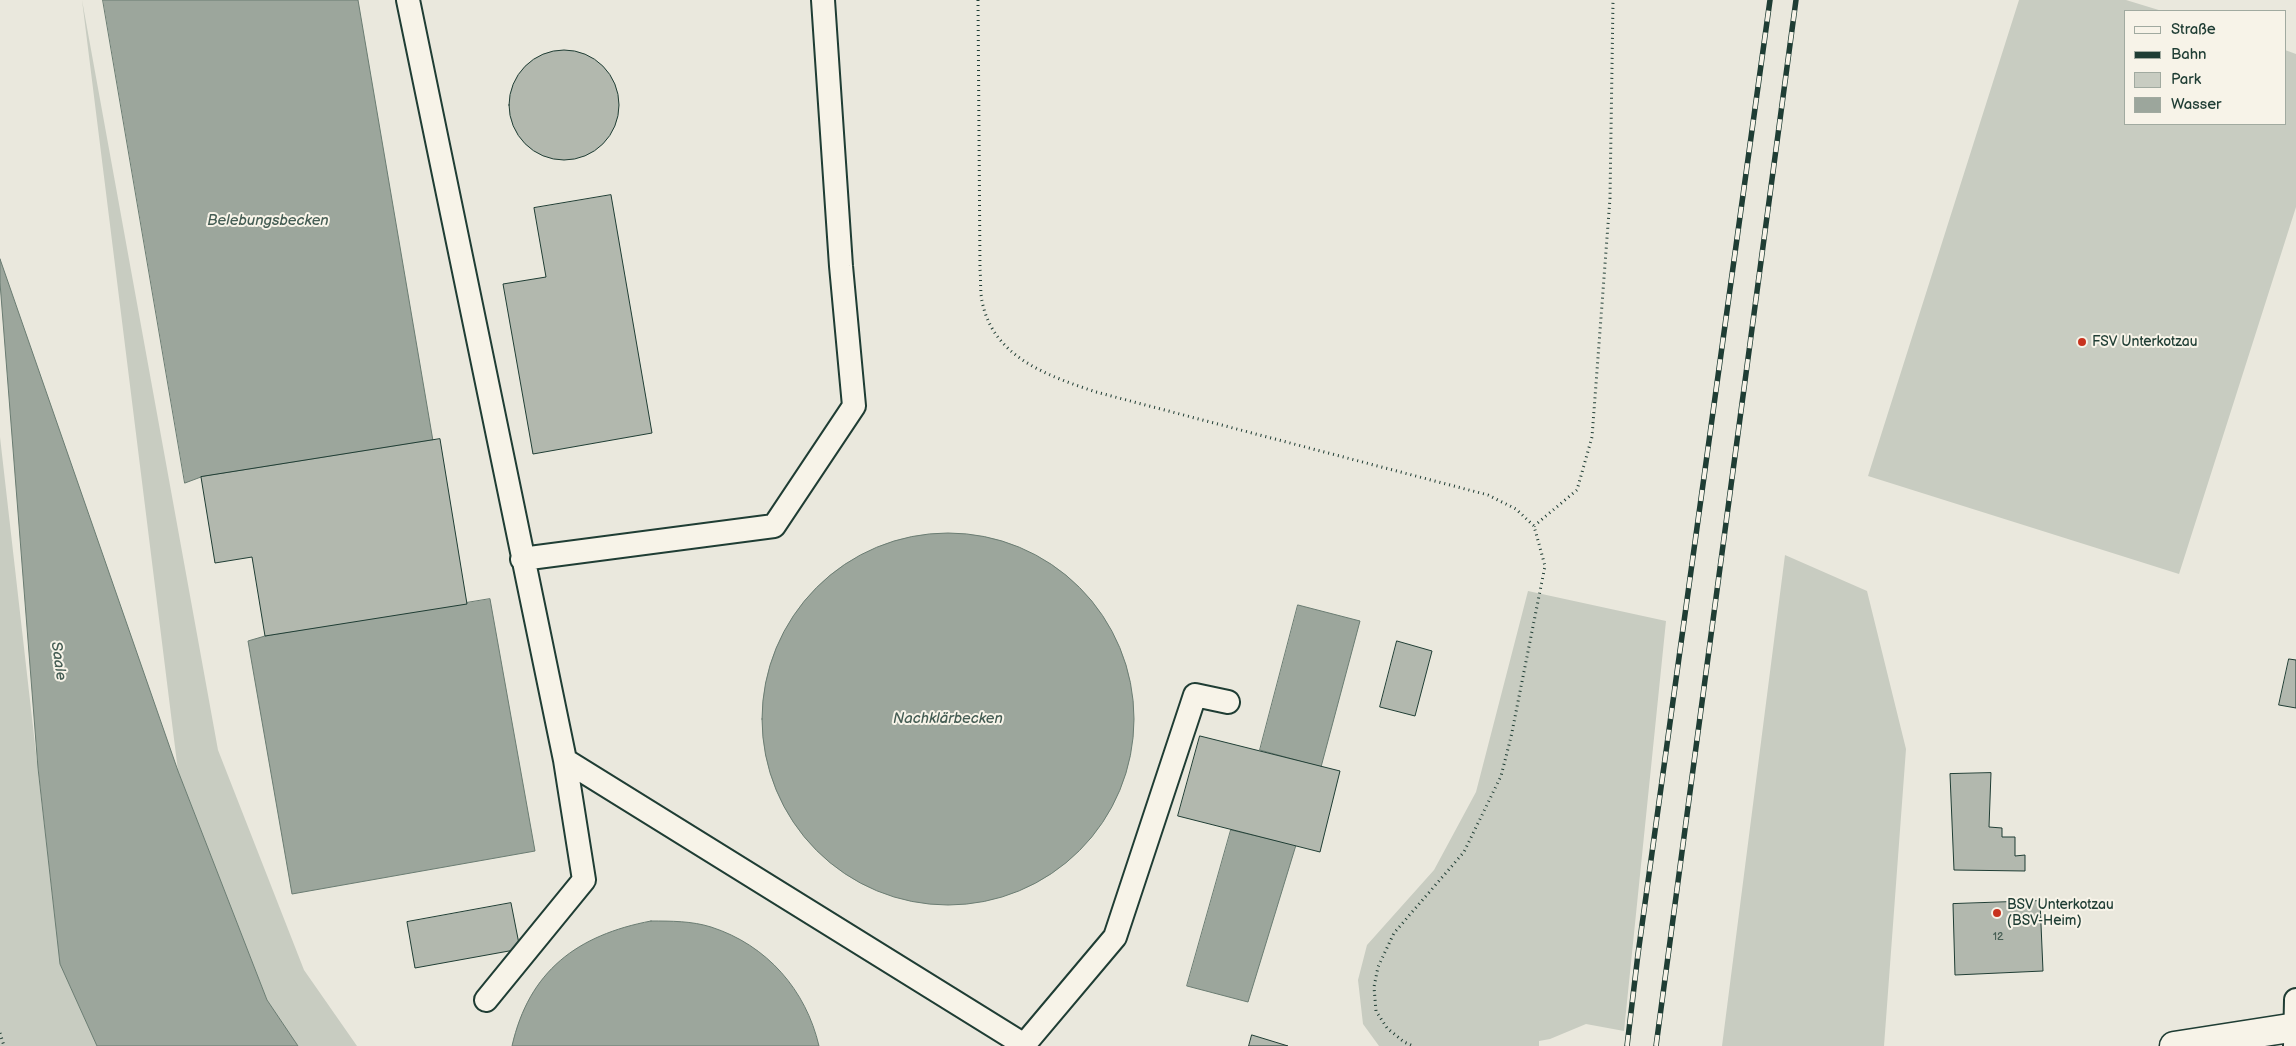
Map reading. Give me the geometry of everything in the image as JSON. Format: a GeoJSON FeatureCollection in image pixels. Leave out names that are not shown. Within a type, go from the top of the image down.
{"type":"FeatureCollection","features":[{"type":"Feature","properties":{"kind":"street"},"geometry":{"type":"LineString","coordinates":[[2174,1046],[2295,1033]]}},
{"type":"Feature","properties":{"kind":"lane"},"geometry":{"type":"LineString","coordinates":[[408,0],[565,760],[584,880],[486,1000]]}},
{"type":"Feature","properties":{"kind":"lane"},"geometry":{"type":"LineString","coordinates":[[522,559],[774,526],[854,406],[841,266],[823,0]]}},
{"type":"Feature","properties":{"kind":"lane"},"geometry":{"type":"LineString","coordinates":[[565,760],[1025,1046],[1115,936],[1196,695],[1228,702]]}},
{"type":"Feature","properties":{"kind":"lane"},"geometry":{"type":"LineString","coordinates":[[2295,1033],[2296,1000]]}},
{"type":"Feature","properties":{"kind":"path"},"geometry":{"type":"LineString","coordinates":[[978,0],[980,270],[982,302],[990,323],[1001,339],[1019,358],[1052,378],[1096,392],[1488,495],[1516,509],[1534,526],[1545,566],[1511,737],[1501,776],[1464,852],[1394,933],[1378,966],[1374,987],[1376,1010],[1387,1028],[1404,1042],[1413,1046]]}},
{"type":"Feature","properties":{"kind":"path"},"geometry":{"type":"LineString","coordinates":[[1534,526],[1577,490],[1592,437],[1610,198],[1613,0]]}},
{"type":"Feature","properties":{"kind":"path"},"geometry":{"type":"LineString","coordinates":[[0,1033],[4,1046]]}},
{"type":"Feature","properties":{"kind":"green space"},"geometry":{"type":"Polygon","coordinates":[[[82,0],[218,750],[304,970],[357,1046],[298,1046],[267,1000],[178,771],[82,0]]]}},
{"type":"Feature","properties":{"kind":"green space","name":"FSV Unterkotzau"},"geometry":{"type":"Polygon","coordinates":[[[2019,0],[2126,0],[2159,10],[2124,10],[2124,125],[2286,125],[2286,50],[2296,54],[2296,207],[2179,574],[1868,476],[2019,0]]]}},
{"type":"Feature","properties":{"kind":"green space"},"geometry":{"type":"Polygon","coordinates":[[[0,437],[60,964],[97,1046],[0,1046],[0,437]]]}},
{"type":"Feature","properties":{"kind":"green space"},"geometry":{"type":"Polygon","coordinates":[[[1785,555],[1867,591],[1906,749],[1884,1046],[1722,1046],[1785,555]]]}},
{"type":"Feature","properties":{"kind":"green space"},"geometry":{"type":"Polygon","coordinates":[[[1528,591],[1666,621],[1624,1031],[1586,1024],[1550,1039],[1539,1041],[1539,1046],[1379,1046],[1363,1024],[1358,980],[1367,945],[1434,870],[1476,792],[1528,591]]]}},
{"type":"Feature","properties":{"kind":"water","name":"Belebungsbecken"},"geometry":{"type":"Polygon","coordinates":[[[103,0],[358,0],[433,441],[201,477],[185,483],[103,0]]]}},
{"type":"Feature","properties":{"kind":"water","name":"Saale"},"geometry":{"type":"Polygon","coordinates":[[[0,259],[178,771],[267,1000],[298,1046],[97,1046],[60,964],[38,768],[0,283],[0,259]]]}},
{"type":"Feature","properties":{"kind":"water","name":"Nachklärbecken"},"geometry":{"type":"Polygon","coordinates":[[[948,533],[984,537],[1019,547],[1051,564],[1080,587],[1103,616],[1120,648],[1130,683],[1134,719],[1130,755],[1120,790],[1103,822],[1080,851],[1051,874],[1019,891],[984,901],[948,905],[912,901],[877,891],[845,874],[816,851],[793,822],[776,790],[766,755],[762,719],[766,683],[776,648],[793,616],[816,587],[845,564],[877,547],[912,537],[948,533]]]}},
{"type":"Feature","properties":{"kind":"water"},"geometry":{"type":"Polygon","coordinates":[[[490,599],[535,851],[292,894],[248,641],[265,636],[490,599]]]}},
{"type":"Feature","properties":{"kind":"water"},"geometry":{"type":"Polygon","coordinates":[[[1298,605],[1360,621],[1321,767],[1260,750],[1298,605]]]}},
{"type":"Feature","properties":{"kind":"water"},"geometry":{"type":"Polygon","coordinates":[[[1231,830],[1296,845],[1248,1002],[1187,986],[1231,830]]]}},
{"type":"Feature","properties":{"kind":"water"},"geometry":{"type":"Polygon","coordinates":[[[651,921],[704,925],[731,935],[750,945],[781,972],[794,988],[805,1006],[819,1046],[512,1046],[530,997],[544,977],[560,961],[579,947],[600,936],[624,927],[651,921]]]}},
{"type":"Feature","properties":{"kind":"building"},"geometry":{"type":"Polygon","coordinates":[[[564,50],[585,54],[603,66],[615,84],[619,105],[615,126],[603,144],[585,156],[564,160],[543,156],[525,144],[513,126],[509,105],[513,84],[525,66],[543,54],[564,50]]]}},
{"type":"Feature","properties":{"kind":"building"},"geometry":{"type":"Polygon","coordinates":[[[611,195],[652,433],[533,454],[503,284],[546,277],[534,208],[611,195]]]}},
{"type":"Feature","properties":{"kind":"building"},"geometry":{"type":"Polygon","coordinates":[[[440,439],[467,604],[265,636],[252,557],[215,563],[201,477],[440,439]]]}},
{"type":"Feature","properties":{"kind":"building"},"geometry":{"type":"Polygon","coordinates":[[[1397,641],[1432,651],[1415,716],[1380,707],[1397,641]]]}},
{"type":"Feature","properties":{"kind":"building"},"geometry":{"type":"Polygon","coordinates":[[[2289,659],[2296,660],[2296,708],[2279,705],[2289,659]]]}},
{"type":"Feature","properties":{"kind":"building"},"geometry":{"type":"Polygon","coordinates":[[[1200,736],[1340,771],[1320,852],[1178,816],[1200,736]]]}},
{"type":"Feature","properties":{"kind":"building"},"geometry":{"type":"Polygon","coordinates":[[[1991,773],[1989,827],[2002,828],[2002,837],[2015,837],[2015,856],[2025,855],[2025,871],[1954,870],[1950,774],[1991,773]]]}},
{"type":"Feature","properties":{"kind":"building"},"geometry":{"type":"Polygon","coordinates":[[[2040,901],[2043,971],[1955,975],[1953,904],[2040,901]]]}},
{"type":"Feature","properties":{"kind":"building"},"geometry":{"type":"Polygon","coordinates":[[[511,903],[520,949],[415,968],[407,922],[511,903]]]}},
{"type":"Feature","properties":{"kind":"building"},"geometry":{"type":"Polygon","coordinates":[[[1252,1035],[1288,1046],[1249,1046],[1252,1035]]]}},
{"type":"Feature","properties":{"kind":"railway"},"geometry":{"type":"LineString","coordinates":[[1627,1046],[1638,954],[1770,0]]}},
{"type":"Feature","properties":{"kind":"railway"},"geometry":{"type":"LineString","coordinates":[[1656,1046],[1796,0]]}},
{"type":"Feature","properties":{"kind":"place","name":"FSV Unterkotzau"},"geometry":{"type":"Point","coordinates":[2082,342]}},
{"type":"Feature","properties":{"kind":"place","name":"BSV Unterkotzau (BSV-Heim)"},"geometry":{"type":"Point","coordinates":[1997,913]}}]}
